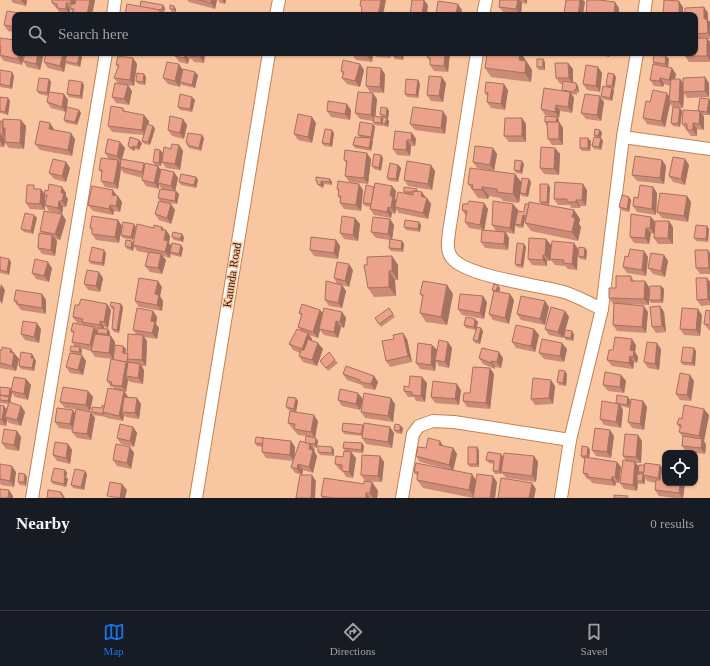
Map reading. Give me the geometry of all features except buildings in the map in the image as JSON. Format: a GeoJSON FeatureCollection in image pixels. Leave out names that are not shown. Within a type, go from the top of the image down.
{"type":"FeatureCollection","features":[{"type":"Feature","properties":{"kind":"street"},"geometry":{"type":"LineString","coordinates":[[113,12],[115,0]]}},
{"type":"Feature","properties":{"kind":"street"},"geometry":{"type":"LineString","coordinates":[[277,12],[279,0]]}},
{"type":"Feature","properties":{"kind":"street"},"geometry":{"type":"LineString","coordinates":[[484,12],[486,0]]}},
{"type":"Feature","properties":{"kind":"street"},"geometry":{"type":"LineString","coordinates":[[644,12],[646,0]]}},
{"type":"Feature","properties":{"kind":"street"},"geometry":{"type":"LineString","coordinates":[[32,498],[106,56]]}},
{"type":"Feature","properties":{"kind":"street","name":"Kaunda Road"},"geometry":{"type":"LineString","coordinates":[[196,498],[269,56]]}},
{"type":"Feature","properties":{"kind":"street"},"geometry":{"type":"LineString","coordinates":[[477,56],[449,232],[448,248],[452,258],[462,267],[561,291],[602,309]]}},
{"type":"Feature","properties":{"kind":"street"},"geometry":{"type":"LineString","coordinates":[[561,498],[570,440],[602,309],[623,137],[636,56]]}},
{"type":"Feature","properties":{"kind":"street"},"geometry":{"type":"LineString","coordinates":[[623,137],[710,150]]}},
{"type":"Feature","properties":{"kind":"street"},"geometry":{"type":"LineString","coordinates":[[402,498],[414,434],[419,426],[433,422],[454,422],[570,440]]}}]}
